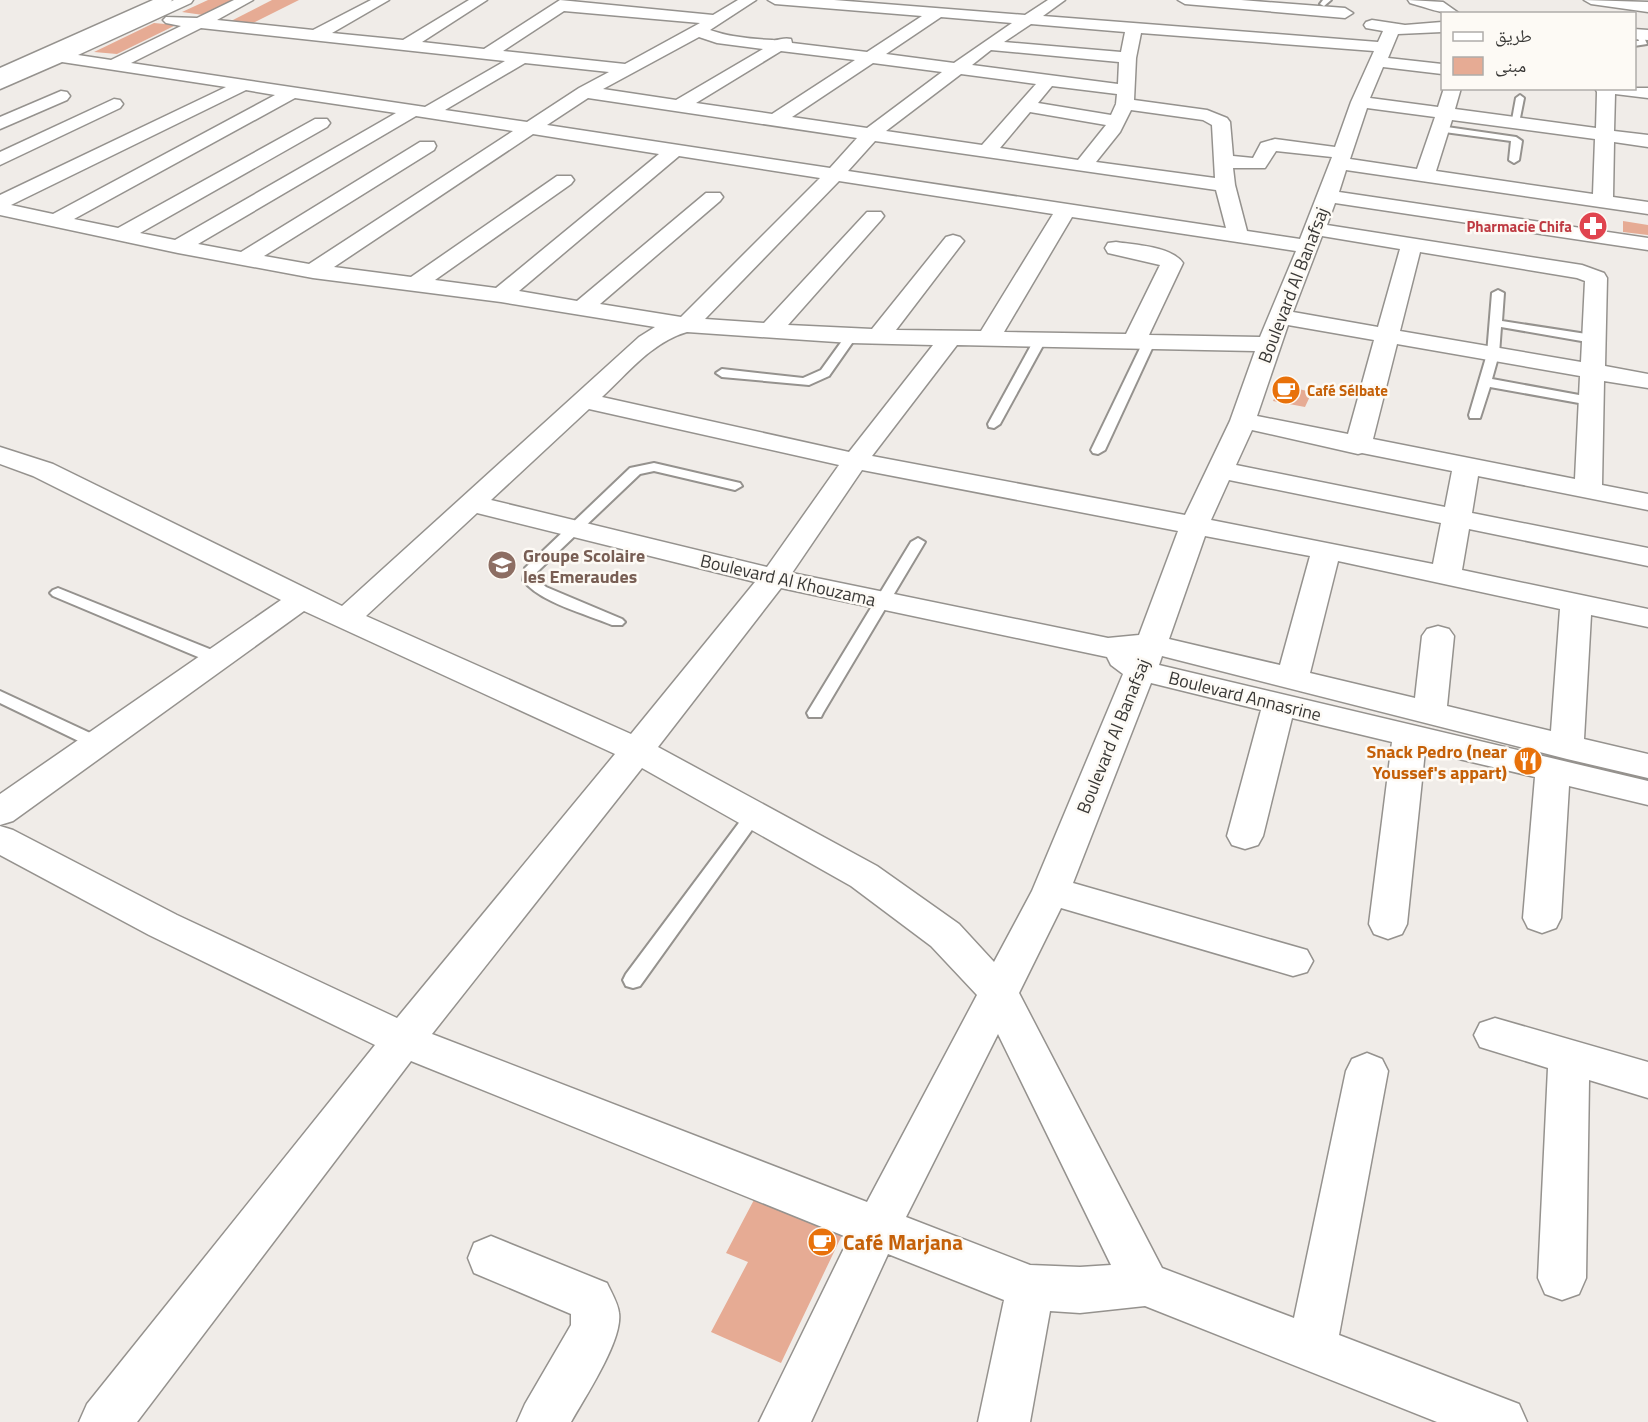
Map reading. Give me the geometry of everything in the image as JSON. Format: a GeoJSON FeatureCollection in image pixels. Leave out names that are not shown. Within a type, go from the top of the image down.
{"type":"FeatureCollection","features":[{"type":"Feature","properties":{"kind":"street"},"geometry":{"type":"LineString","coordinates":[[0,63],[144,0]]}},
{"type":"Feature","properties":{"kind":"street"},"geometry":{"type":"LineString","coordinates":[[0,74],[165,0]]}},
{"type":"Feature","properties":{"kind":"street"},"geometry":{"type":"LineString","coordinates":[[0,84],[186,0]]}},
{"type":"Feature","properties":{"kind":"street"},"geometry":{"type":"LineString","coordinates":[[113,65],[246,0]]}},
{"type":"Feature","properties":{"kind":"street"},"geometry":{"type":"LineString","coordinates":[[316,35],[382,0]]}},
{"type":"Feature","properties":{"kind":"street"},"geometry":{"type":"LineString","coordinates":[[405,46],[480,0]]}},
{"type":"Feature","properties":{"kind":"street"},"geometry":{"type":"LineString","coordinates":[[313,271],[585,92],[698,31],[749,0]]}},
{"type":"Feature","properties":{"kind":"street"},"geometry":{"type":"LineString","coordinates":[[775,0],[1420,46]]}},
{"type":"Feature","properties":{"kind":"street"},"geometry":{"type":"LineString","coordinates":[[345,619],[646,342],[665,331],[686,325],[872,134],[988,45],[1059,0]]}},
{"type":"Feature","properties":{"kind":"street"},"geometry":{"type":"LineString","coordinates":[[1185,0],[1348,6]]}},
{"type":"Feature","properties":{"kind":"street"},"geometry":{"type":"LineString","coordinates":[[1260,0],[1325,2],[1348,6],[1386,45],[1441,68]]}},
{"type":"Feature","properties":{"kind":"street"},"geometry":{"type":"LineString","coordinates":[[1415,0],[1452,12]]}},
{"type":"Feature","properties":{"kind":"street"},"geometry":{"type":"LineString","coordinates":[[1591,0],[1648,7]]}},
{"type":"Feature","properties":{"kind":"street"},"geometry":{"type":"LineString","coordinates":[[487,54],[566,3],[714,20]]}},
{"type":"Feature","properties":{"kind":"street"},"geometry":{"type":"LineString","coordinates":[[815,22],[841,5]]}},
{"type":"Feature","properties":{"kind":"street"},"geometry":{"type":"LineString","coordinates":[[776,120],[937,12]]}},
{"type":"Feature","properties":{"kind":"street"},"geometry":{"type":"LineString","coordinates":[[171,20],[626,69]]}},
{"type":"Feature","properties":{"kind":"street"},"geometry":{"type":"LineString","coordinates":[[1083,166],[1100,148],[1117,121],[1125,97],[1128,58],[1134,27]]}},
{"type":"Feature","properties":{"kind":"street"},"geometry":{"type":"LineString","coordinates":[[1386,45],[1417,30],[1441,27]]}},
{"type":"Feature","properties":{"kind":"street"},"geometry":{"type":"LineString","coordinates":[[698,31],[717,38],[1048,80],[1218,119],[1221,122],[1226,185],[1238,235]]}},
{"type":"Feature","properties":{"kind":"street"},"geometry":{"type":"LineString","coordinates":[[679,106],[798,34]]}},
{"type":"Feature","properties":{"kind":"street"},"geometry":{"type":"LineString","coordinates":[[988,45],[1128,58]]}},
{"type":"Feature","properties":{"kind":"street","name":"Boulevard Al Banafsaj"},"geometry":{"type":"LineString","coordinates":[[785,1422],[877,1228],[1051,891],[1145,657],[1195,524],[1243,421],[1310,237],[1328,196],[1360,102],[1386,45]]}},
{"type":"Feature","properties":{"kind":"street"},"geometry":{"type":"LineString","coordinates":[[60,57],[1238,235],[1412,244],[1582,272],[1596,278],[1588,491]]}},
{"type":"Feature","properties":{"kind":"street"},"geometry":{"type":"LineString","coordinates":[[178,248],[520,58]]}},
{"type":"Feature","properties":{"kind":"street"},"geometry":{"type":"LineString","coordinates":[[987,151],[1048,80]]}},
{"type":"Feature","properties":{"kind":"street"},"geometry":{"type":"LineString","coordinates":[[0,203],[244,85]]}},
{"type":"Feature","properties":{"kind":"street"},"geometry":{"type":"LineString","coordinates":[[1425,175],[1453,90]]}},
{"type":"Feature","properties":{"kind":"street"},"geometry":{"type":"LineString","coordinates":[[1603,202],[1604,90]]}},
{"type":"Feature","properties":{"kind":"street"},"geometry":{"type":"LineString","coordinates":[[1615,90],[1648,93]]}},
{"type":"Feature","properties":{"kind":"street"},"geometry":{"type":"LineString","coordinates":[[585,92],[1226,185]]}},
{"type":"Feature","properties":{"kind":"street"},"geometry":{"type":"LineString","coordinates":[[55,220],[293,93]]}},
{"type":"Feature","properties":{"kind":"street"},"geometry":{"type":"LineString","coordinates":[[0,124],[61,96]]}},
{"type":"Feature","properties":{"kind":"street"},"geometry":{"type":"LineString","coordinates":[[1360,102],[1443,121],[1514,123],[1648,141]]}},
{"type":"Feature","properties":{"kind":"street"},"geometry":{"type":"LineString","coordinates":[[0,159],[114,104]]}},
{"type":"Feature","properties":{"kind":"street"},"geometry":{"type":"LineString","coordinates":[[1026,106],[1117,121]]}},
{"type":"Feature","properties":{"kind":"street"},"geometry":{"type":"LineString","coordinates":[[121,235],[321,123]]}},
{"type":"Feature","properties":{"kind":"street"},"geometry":{"type":"LineString","coordinates":[[1224,161],[1258,164],[1268,147],[1275,145],[1425,175],[1648,208]]}},
{"type":"Feature","properties":{"kind":"street"},"geometry":{"type":"LineString","coordinates":[[244,259],[427,146]]}},
{"type":"Feature","properties":{"kind":"street"},"geometry":{"type":"LineString","coordinates":[[501,295],[675,150]]}},
{"type":"Feature","properties":{"kind":"street"},"geometry":{"type":"LineString","coordinates":[[415,284],[564,180]]}},
{"type":"Feature","properties":{"kind":"street"},"geometry":{"type":"LineString","coordinates":[[1504,260],[1510,189]]}},
{"type":"Feature","properties":{"kind":"street"},"geometry":{"type":"LineString","coordinates":[[1328,196],[1648,244]]}},
{"type":"Feature","properties":{"kind":"street"},"geometry":{"type":"LineString","coordinates":[[582,308],[713,197]]}},
{"type":"Feature","properties":{"kind":"street"},"geometry":{"type":"LineString","coordinates":[[0,209],[178,248],[313,271],[501,295],[686,325],[851,336],[1141,342],[1275,330],[1389,335],[1648,381]]}},
{"type":"Feature","properties":{"kind":"street"},"geometry":{"type":"LineString","coordinates":[[988,339],[1066,209]]}},
{"type":"Feature","properties":{"kind":"street"},"geometry":{"type":"LineString","coordinates":[[771,330],[874,216]]}},
{"type":"Feature","properties":{"kind":"street"},"geometry":{"type":"LineString","coordinates":[[878,337],[953,241]]}},
{"type":"Feature","properties":{"kind":"street"},"geometry":{"type":"LineString","coordinates":[[1358,446],[1412,244]]}},
{"type":"Feature","properties":{"kind":"street"},"geometry":{"type":"LineString","coordinates":[[1116,248],[1161,257],[1172,263],[1141,342]]}},
{"type":"Feature","properties":{"kind":"street"},"geometry":{"type":"LineString","coordinates":[[105,1422],[403,1040],[774,578],[855,460],[950,339]]}},
{"type":"Feature","properties":{"kind":"street"},"geometry":{"type":"LineString","coordinates":[[584,400],[855,460],[1326,549],[1648,618]]}},
{"type":"Feature","properties":{"kind":"street"},"geometry":{"type":"LineString","coordinates":[[1243,421],[1358,446],[1648,502]]}},
{"type":"Feature","properties":{"kind":"street"},"geometry":{"type":"LineString","coordinates":[[0,455],[43,470],[302,599],[636,750],[864,876],[945,935],[998,992],[1145,1284]]}},
{"type":"Feature","properties":{"kind":"street"},"geometry":{"type":"LineString","coordinates":[[1446,575],[1466,467]]}},
{"type":"Feature","properties":{"kind":"street"},"geometry":{"type":"LineString","coordinates":[[1221,470],[1648,557]]}},
{"type":"Feature","properties":{"kind":"street","name":"Boulevard Al Khouzama"},"geometry":{"type":"LineString","coordinates":[[469,503],[774,578],[1108,648]]}},
{"type":"Feature","properties":{"kind":"street"},"geometry":{"type":"LineString","coordinates":[[1245,836],[1326,549]]}},
{"type":"Feature","properties":{"kind":"street"},"geometry":{"type":"LineString","coordinates":[[0,812],[302,599]]}},
{"type":"Feature","properties":{"kind":"street"},"geometry":{"type":"LineString","coordinates":[[1542,918],[1576,603]]}},
{"type":"Feature","properties":{"kind":"street"},"geometry":{"type":"LineString","coordinates":[[1388,924],[1420,725],[1438,636]]}},
{"type":"Feature","properties":{"kind":"street","name":"Boulevard Annasrine"},"geometry":{"type":"LineString","coordinates":[[1108,648],[1560,759],[1648,793]]}},
{"type":"Feature","properties":{"kind":"street","name":"Boulevard Annasrine"},"geometry":{"type":"LineString","coordinates":[[1560,759],[1648,766]]}},
{"type":"Feature","properties":{"kind":"street"},"geometry":{"type":"LineString","coordinates":[[0,839],[163,925],[403,1040],[1030,1288],[1080,1290],[1145,1284],[1501,1422]]}},
{"type":"Feature","properties":{"kind":"street"},"geometry":{"type":"LineString","coordinates":[[1051,891],[1293,961]]}},
{"type":"Feature","properties":{"kind":"street"},"geometry":{"type":"LineString","coordinates":[[1495,1035],[1648,1080]]}},
{"type":"Feature","properties":{"kind":"street"},"geometry":{"type":"LineString","coordinates":[[1562,1278],[1569,1057]]}},
{"type":"Feature","properties":{"kind":"street"},"geometry":{"type":"LineString","coordinates":[[1312,1347],[1367,1071]]}},
{"type":"Feature","properties":{"kind":"street"},"geometry":{"type":"LineString","coordinates":[[491,1258],[590,1299],[595,1312],[595,1330],[543,1422]]}},
{"type":"Feature","properties":{"kind":"street"},"geometry":{"type":"LineString","coordinates":[[1004,1422],[1030,1288]]}},
{"type":"Feature","properties":{"kind":"lane"},"geometry":{"type":"LineString","coordinates":[[1514,123],[1520,98]]}},
{"type":"Feature","properties":{"kind":"lane"},"geometry":{"type":"LineString","coordinates":[[1443,121],[1517,141],[1514,160]]}},
{"type":"Feature","properties":{"kind":"lane"},"geometry":{"type":"LineString","coordinates":[[1475,415],[1493,354],[1498,293]]}},
{"type":"Feature","properties":{"kind":"lane"},"geometry":{"type":"LineString","coordinates":[[1495,323],[1593,339]]}},
{"type":"Feature","properties":{"kind":"lane"},"geometry":{"type":"LineString","coordinates":[[722,373],[805,382],[825,373],[851,336]]}},
{"type":"Feature","properties":{"kind":"lane"},"geometry":{"type":"LineString","coordinates":[[994,424],[1040,340]]}},
{"type":"Feature","properties":{"kind":"lane"},"geometry":{"type":"LineString","coordinates":[[1098,450],[1141,342]]}},
{"type":"Feature","properties":{"kind":"lane"},"geometry":{"type":"LineString","coordinates":[[1485,382],[1590,401]]}},
{"type":"Feature","properties":{"kind":"lane"},"geometry":{"type":"LineString","coordinates":[[617,622],[541,590],[530,580],[530,571],[635,471],[654,467],[735,486]]}},
{"type":"Feature","properties":{"kind":"lane"},"geometry":{"type":"LineString","coordinates":[[815,713],[884,602],[918,542]]}},
{"type":"Feature","properties":{"kind":"lane"},"geometry":{"type":"LineString","coordinates":[[58,593],[216,658]]}},
{"type":"Feature","properties":{"kind":"lane"},"geometry":{"type":"LineString","coordinates":[[0,696],[97,743]]}},
{"type":"Feature","properties":{"kind":"lane"},"geometry":{"type":"LineString","coordinates":[[633,980],[753,816]]}},
{"type":"Feature","properties":{"kind":"building"},"geometry":{"type":"Polygon","coordinates":[[[208,0],[234,0],[203,15],[182,12],[208,0]]]}},
{"type":"Feature","properties":{"kind":"building"},"geometry":{"type":"Polygon","coordinates":[[[272,0],[299,0],[253,23],[231,21],[272,0]]]}},
{"type":"Feature","properties":{"kind":"building"},"geometry":{"type":"Polygon","coordinates":[[[154,23],[176,25],[117,54],[94,52],[154,23]]]}},
{"type":"Feature","properties":{"kind":"building"},"geometry":{"type":"Polygon","coordinates":[[[1581,218],[1599,219],[1601,229],[1583,227],[1581,218]]]}},
{"type":"Feature","properties":{"kind":"building"},"geometry":{"type":"Polygon","coordinates":[[[1623,221],[1648,225],[1648,235],[1623,232],[1623,221]]]}},
{"type":"Feature","properties":{"kind":"building"},"geometry":{"type":"Polygon","coordinates":[[[1280,385],[1312,392],[1305,407],[1273,401],[1280,385]]]}},
{"type":"Feature","properties":{"kind":"building"},"geometry":{"type":"Polygon","coordinates":[[[756,1196],[844,1231],[781,1363],[711,1332],[748,1262],[726,1253],[756,1196]]]}},
{"type":"Feature","properties":{"kind":"place","name":"Pharmacie Chifa"},"geometry":{"type":"Point","coordinates":[1593,226]}},
{"type":"Feature","properties":{"kind":"place","name":"Café Sélbate"},"geometry":{"type":"Point","coordinates":[1286,390]}},
{"type":"Feature","properties":{"kind":"place","name":"Groupe Scolaire les Emeraudes"},"geometry":{"type":"Point","coordinates":[502,565]}},
{"type":"Feature","properties":{"kind":"place","name":"Snack Pedro (near Youssef's appart)"},"geometry":{"type":"Point","coordinates":[1528,761]}},
{"type":"Feature","properties":{"kind":"place","name":"Café Marjana"},"geometry":{"type":"Point","coordinates":[822,1242]}}]}
